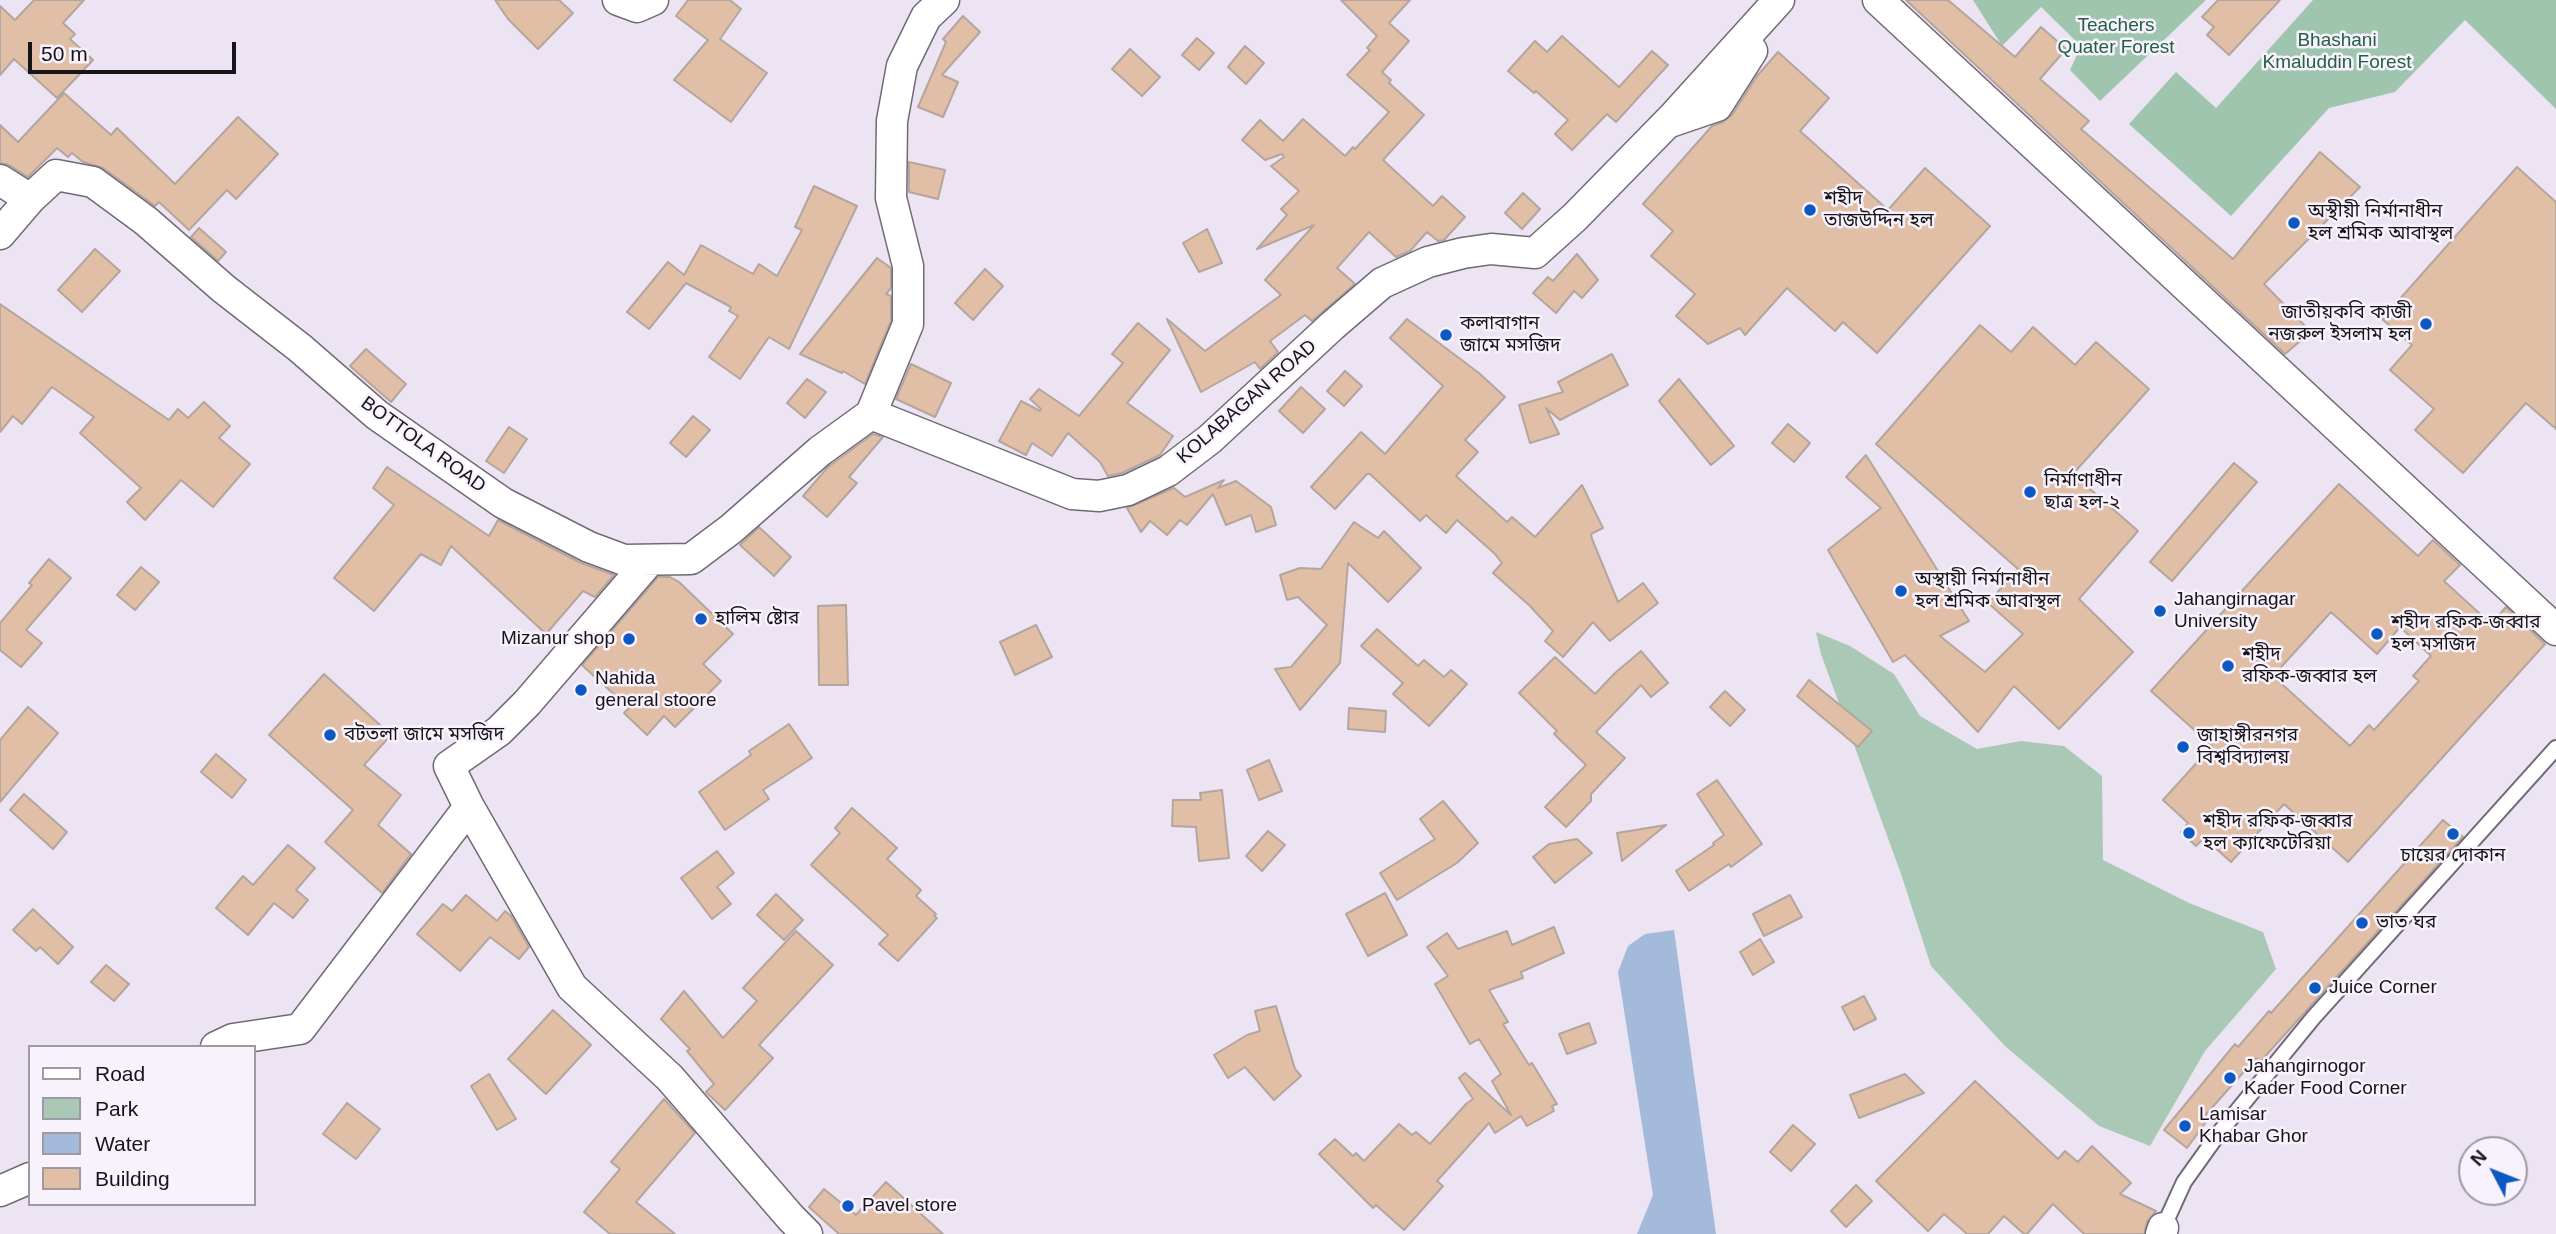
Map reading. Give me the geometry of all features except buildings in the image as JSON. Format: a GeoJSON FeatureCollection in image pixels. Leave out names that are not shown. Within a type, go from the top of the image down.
{"type":"FeatureCollection","features":[{"type":"Feature","properties":{"kind":"street"},"geometry":{"type":"LineString","coordinates":[[618,0],[637,7],[653,0]]}},
{"type":"Feature","properties":{"kind":"street"},"geometry":{"type":"LineString","coordinates":[[871,414],[908,324],[908,265],[891,198],[892,121],[902,66],[926,17],[944,0]]}},
{"type":"Feature","properties":{"kind":"street","name":"KOLABAGAN ROAD"},"geometry":{"type":"LineString","coordinates":[[871,414],[1072,494],[1098,496],[1128,490],[1168,471],[1210,439],[1382,283],[1428,262],[1463,253],[1491,248],[1535,253],[1575,217],[1668,122],[1782,0]]}},
{"type":"Feature","properties":{"kind":"street"},"geometry":{"type":"LineString","coordinates":[[1878,0],[2556,630]]}},
{"type":"Feature","properties":{"kind":"street","name":"BOTTOLA ROAD"},"geometry":{"type":"LineString","coordinates":[[30,200],[56,175],[93,182],[146,221],[377,415],[503,503],[589,547],[624,560],[691,559],[731,529],[820,452],[871,414]]}},
{"type":"Feature","properties":{"kind":"street"},"geometry":{"type":"LineString","coordinates":[[0,180],[30,200],[0,234]]}},
{"type":"Feature","properties":{"kind":"street"},"geometry":{"type":"LineString","coordinates":[[650,559],[527,703],[499,731],[449,766],[469,807],[572,987],[670,1078],[802,1232]]}},
{"type":"Feature","properties":{"kind":"street"},"geometry":{"type":"LineString","coordinates":[[220,1045],[233,1039],[300,1030],[469,807]]}},
{"type":"Feature","properties":{"kind":"street"},"geometry":{"type":"LineString","coordinates":[[0,1191],[28,1179]]}},
{"type":"Feature","properties":{"kind":"lane"},"geometry":{"type":"LineString","coordinates":[[2162,1231],[2184,1182],[2219,1133],[2312,1018],[2556,748]]}},
{"type":"Feature","properties":{"kind":"green space","name":"Teachers Quater Forest"},"geometry":{"type":"Polygon","coordinates":[[[1973,0],[2206,0],[2100,101],[2070,70],[2081,46],[2041,7],[2002,46],[1973,0]]]}},
{"type":"Feature","properties":{"kind":"green space","name":"Bhashani Kmaluddin Forest"},"geometry":{"type":"Polygon","coordinates":[[[2313,0],[2556,0],[2556,109],[2465,20],[2395,92],[2329,108],[2231,216],[2129,124],[2176,72],[2216,108],[2313,0]]]}},
{"type":"Feature","properties":{"kind":"green space"},"geometry":{"type":"Polygon","coordinates":[[[1816,632],[1850,646],[1894,674],[1920,716],[1977,749],[2021,741],[2064,746],[2102,776],[2103,860],[2189,903],[2263,932],[2276,969],[2205,1051],[2150,1146],[2099,1126],[2005,1046],[1931,966],[1901,874],[1821,654],[1816,632]]]}},
{"type":"Feature","properties":{"kind":"water"},"geometry":{"type":"Polygon","coordinates":[[[1674,930],[1716,1234],[1637,1234],[1653,1195],[1618,972],[1628,946],[1645,934],[1674,930]]]}},
{"type":"Feature","properties":{"kind":"place","name":"শহীদ তাজউদ্দিন হল"},"geometry":{"type":"Point","coordinates":[1810,210]}},
{"type":"Feature","properties":{"kind":"place","name":"অস্থীয়ী নির্মানাধীন হল শ্রমিক আবাস্থল"},"geometry":{"type":"Point","coordinates":[2294,223]}},
{"type":"Feature","properties":{"kind":"place","name":"জাতীয়কবি কাজী নজরুল ইসলাম হল"},"geometry":{"type":"Point","coordinates":[2426,324]}},
{"type":"Feature","properties":{"kind":"place","name":"কলাবাগান জামে মসজিদ"},"geometry":{"type":"Point","coordinates":[1446,335]}},
{"type":"Feature","properties":{"kind":"place","name":"নির্মাণাধীন ছাত্র হল-২"},"geometry":{"type":"Point","coordinates":[2030,492]}},
{"type":"Feature","properties":{"kind":"place","name":"অস্থায়ী নির্মানাধীন হল শ্রমিক আবাস্থল"},"geometry":{"type":"Point","coordinates":[1901,591]}},
{"type":"Feature","properties":{"kind":"place","name":"Jahangirnagar University"},"geometry":{"type":"Point","coordinates":[2160,611]}},
{"type":"Feature","properties":{"kind":"place","name":"হালিম ষ্টোর"},"geometry":{"type":"Point","coordinates":[701,619]}},
{"type":"Feature","properties":{"kind":"place","name":"শহীদ রফিক-জব্বার হল মসজিদ"},"geometry":{"type":"Point","coordinates":[2377,634]}},
{"type":"Feature","properties":{"kind":"place","name":"Mizanur shop"},"geometry":{"type":"Point","coordinates":[629,639]}},
{"type":"Feature","properties":{"kind":"place","name":"শহীদ রফিক-জব্বার হল"},"geometry":{"type":"Point","coordinates":[2228,666]}},
{"type":"Feature","properties":{"kind":"place","name":"Nahida general stoore"},"geometry":{"type":"Point","coordinates":[581,690]}},
{"type":"Feature","properties":{"kind":"place","name":"বটতলা জামে মসজিদ"},"geometry":{"type":"Point","coordinates":[330,735]}},
{"type":"Feature","properties":{"kind":"place","name":"জাহাঙ্গীরনগর বিশ্ববিদ্যালয়"},"geometry":{"type":"Point","coordinates":[2183,747]}},
{"type":"Feature","properties":{"kind":"place","name":"শহীদ রফিক-জব্বার হল ক্যাফেটেরিয়া"},"geometry":{"type":"Point","coordinates":[2189,833]}},
{"type":"Feature","properties":{"kind":"place","name":"চায়ের দোকান"},"geometry":{"type":"Point","coordinates":[2453,834]}},
{"type":"Feature","properties":{"kind":"place","name":"ভাত ঘর"},"geometry":{"type":"Point","coordinates":[2362,923]}},
{"type":"Feature","properties":{"kind":"place","name":"Juice Corner"},"geometry":{"type":"Point","coordinates":[2315,988]}},
{"type":"Feature","properties":{"kind":"place","name":"Jahangirnogor Kader Food Corner"},"geometry":{"type":"Point","coordinates":[2230,1078]}},
{"type":"Feature","properties":{"kind":"place","name":"Lamisar Khabar Ghor"},"geometry":{"type":"Point","coordinates":[2185,1126]}},
{"type":"Feature","properties":{"kind":"place","name":"Pavel store"},"geometry":{"type":"Point","coordinates":[848,1206]}}]}
